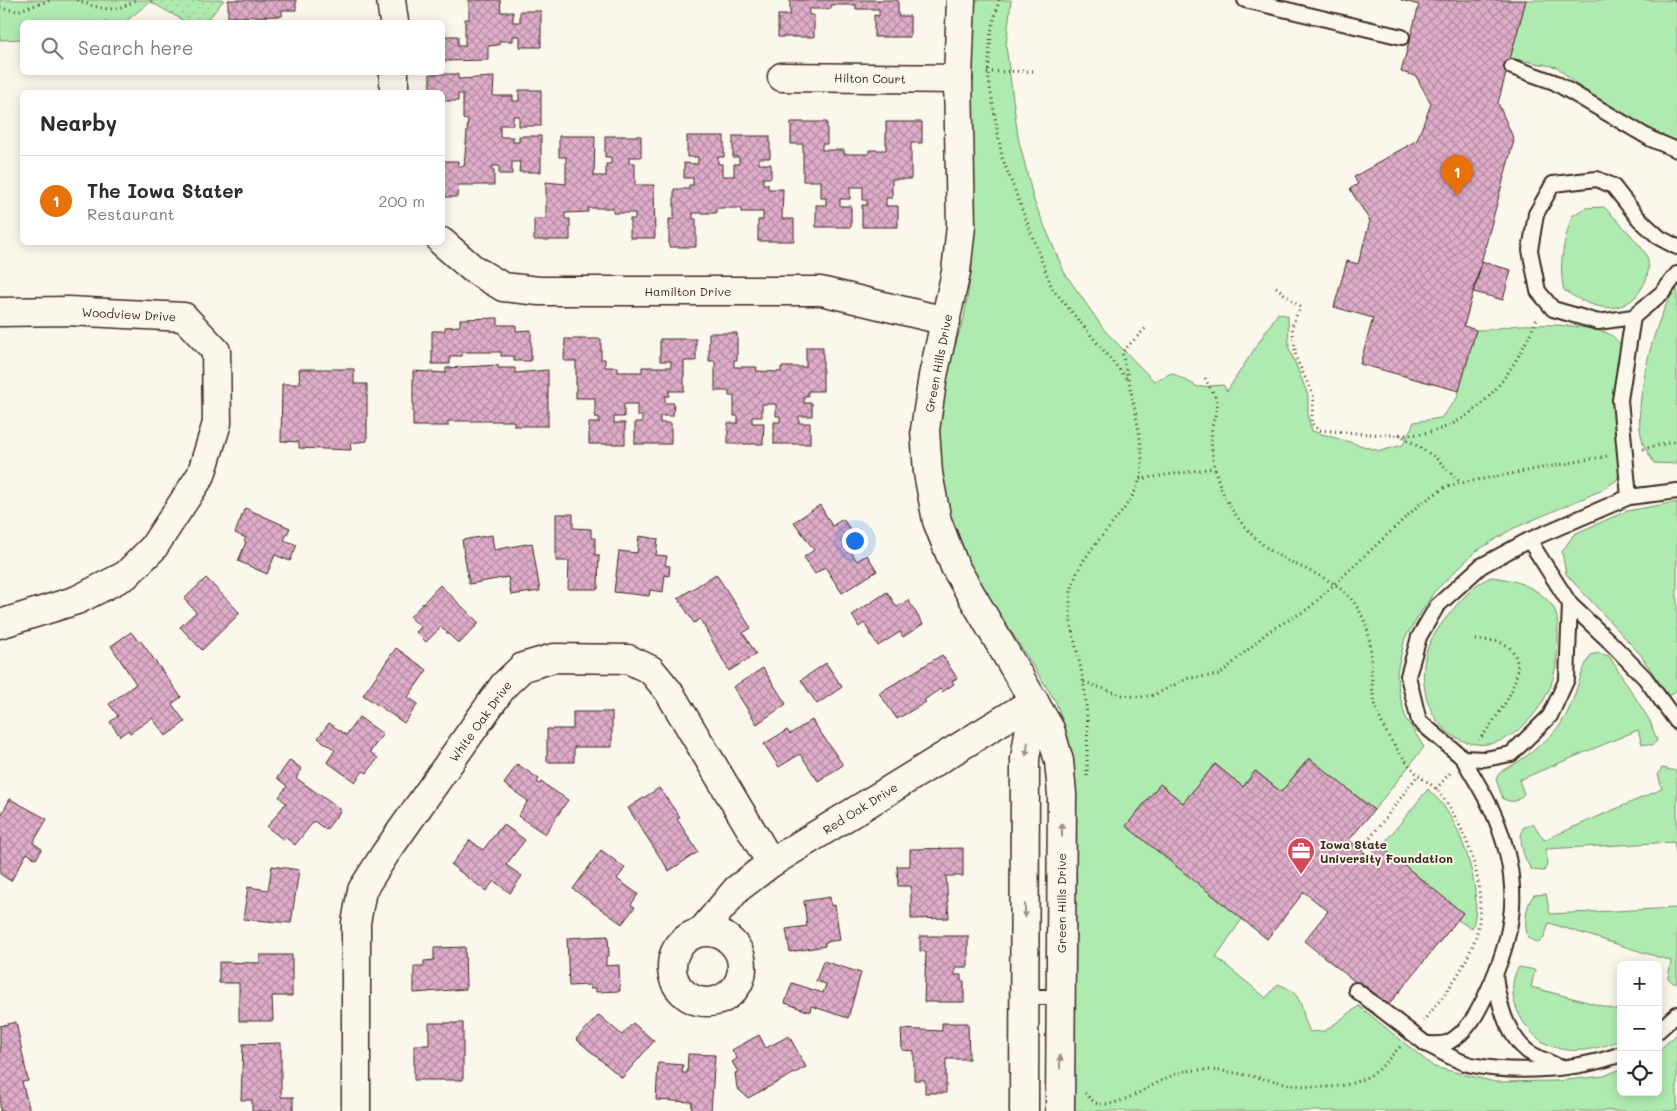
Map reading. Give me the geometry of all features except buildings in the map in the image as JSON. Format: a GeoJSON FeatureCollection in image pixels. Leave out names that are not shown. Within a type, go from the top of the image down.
{"type":"FeatureCollection","features":[{"type":"Feature","properties":{"kind":"street"},"geometry":{"type":"LineString","coordinates":[[391,0],[394,20]]}},
{"type":"Feature","properties":{"kind":"street","name":"Green Hills Drive"},"geometry":{"type":"LineString","coordinates":[[961,0],[958,76],[961,226],[956,272],[933,376],[925,430],[928,473],[936,521],[955,567],[1050,729],[1059,760],[1062,794],[1060,1111]]}},
{"type":"Feature","properties":{"kind":"street"},"geometry":{"type":"LineString","coordinates":[[394,75],[394,90]]}},
{"type":"Feature","properties":{"kind":"street","name":"Hilton Court"},"geometry":{"type":"LineString","coordinates":[[782,78],[958,76]]}},
{"type":"Feature","properties":{"kind":"street","name":"Hamilton Drive"},"geometry":{"type":"LineString","coordinates":[[445,245],[473,269],[503,287],[539,291],[821,291],[946,321]]}},
{"type":"Feature","properties":{"kind":"street","name":"Woodview Drive"},"geometry":{"type":"LineString","coordinates":[[0,312],[68,311],[184,317],[216,351],[217,423],[201,475],[153,548],[126,576],[77,600],[0,624]]}},
{"type":"Feature","properties":{"kind":"street","name":"White Oak Drive"},"geometry":{"type":"LineString","coordinates":[[356,1111],[356,923],[362,890],[385,854],[504,685],[523,667],[554,658],[628,659],[651,670],[669,692],[771,864]]}},
{"type":"Feature","properties":{"kind":"street"},"geometry":{"type":"LineString","coordinates":[[1024,1111],[1025,759],[1034,701]]}},
{"type":"Feature","properties":{"kind":"street","name":"Red Oak Drive"},"geometry":{"type":"LineString","coordinates":[[701,932],[737,889],[771,864],[1034,701]]}},
{"type":"Feature","properties":{"kind":"lane"},"geometry":{"type":"LineString","coordinates":[[1245,0],[1402,37]]}},
{"type":"Feature","properties":{"kind":"lane"},"geometry":{"type":"LineString","coordinates":[[1512,67],[1554,82],[1650,139],[1677,150]]}},
{"type":"Feature","properties":{"kind":"lane"},"geometry":{"type":"LineString","coordinates":[[1677,247],[1660,238],[1639,219],[1613,186],[1596,179],[1553,184],[1536,214],[1530,250],[1538,291],[1553,309],[1598,322],[1633,317],[1663,292],[1677,274]]}},
{"type":"Feature","properties":{"kind":"lane"},"geometry":{"type":"LineString","coordinates":[[1629,497],[1620,400],[1633,317]]}},
{"type":"Feature","properties":{"kind":"lane"},"geometry":{"type":"LineString","coordinates":[[1426,1044],[1448,1042],[1472,1022],[1495,975],[1507,943],[1513,883],[1497,820],[1463,758],[1418,721],[1408,676],[1419,637],[1436,606],[1481,566],[1529,540],[1629,497],[1677,491]]}},
{"type":"Feature","properties":{"kind":"lane"},"geometry":{"type":"LineString","coordinates":[[1529,540],[1570,604],[1645,678],[1677,722]]}},
{"type":"Feature","properties":{"kind":"lane"},"geometry":{"type":"LineString","coordinates":[[1463,758],[1486,759],[1511,754],[1550,716],[1567,679],[1570,604]]}},
{"type":"Feature","properties":{"kind":"lane"},"geometry":{"type":"LineString","coordinates":[[1495,975],[1498,1002],[1509,1028],[1526,1050],[1558,1067]]}},
{"type":"Feature","properties":{"kind":"lane"},"geometry":{"type":"LineString","coordinates":[[1356,990],[1426,1044],[1471,1065],[1522,1070],[1587,1064],[1617,1055]]}},
{"type":"Feature","properties":{"kind":"lane"},"geometry":{"type":"LineString","coordinates":[[1024,997],[1061,996]]}},
{"type":"Feature","properties":{"kind":"lane"},"geometry":{"type":"LineString","coordinates":[[1662,1027],[1677,1014]]}},
{"type":"Feature","properties":{"kind":"path"},"geometry":{"type":"LineString","coordinates":[[0,8],[17,11],[51,0]]}},
{"type":"Feature","properties":{"kind":"path"},"geometry":{"type":"LineString","coordinates":[[77,0],[100,9],[113,9],[136,0]]}},
{"type":"Feature","properties":{"kind":"path"},"geometry":{"type":"LineString","coordinates":[[999,0],[991,32],[988,72],[1002,157],[1052,288],[1128,379]]}},
{"type":"Feature","properties":{"kind":"path"},"geometry":{"type":"LineString","coordinates":[[958,76],[988,72],[1035,71]]}},
{"type":"Feature","properties":{"kind":"path"},"geometry":{"type":"LineString","coordinates":[[1276,287],[1300,307],[1292,326],[1296,358],[1314,397],[1311,423],[1319,430],[1398,433],[1429,432],[1452,424],[1482,404],[1506,378],[1528,341],[1546,301]]}},
{"type":"Feature","properties":{"kind":"path"},"geometry":{"type":"LineString","coordinates":[[1088,783],[1087,712],[1084,682],[1069,612],[1072,590],[1080,564],[1127,502],[1140,478],[1140,443],[1122,352],[1146,328]]}},
{"type":"Feature","properties":{"kind":"path"},"geometry":{"type":"LineString","coordinates":[[1082,1084],[1085,1093],[1096,1104],[1118,1106],[1163,1080],[1186,1071],[1231,1072],[1307,1087],[1348,1085],[1374,1072],[1412,1034],[1442,998],[1473,947],[1480,916],[1476,866],[1460,827],[1436,789],[1418,775],[1394,748],[1380,718],[1373,693],[1372,653],[1369,635],[1355,604],[1336,584],[1274,553],[1250,532],[1221,491],[1214,468],[1212,429],[1217,402],[1205,378]]}},
{"type":"Feature","properties":{"kind":"path"},"geometry":{"type":"LineString","coordinates":[[1398,433],[1436,458],[1461,483]]}},
{"type":"Feature","properties":{"kind":"path"},"geometry":{"type":"LineString","coordinates":[[1084,682],[1122,695],[1141,697],[1154,695],[1188,678],[1219,675],[1270,631],[1308,609],[1420,504],[1444,488],[1461,483],[1677,441]]}},
{"type":"Feature","properties":{"kind":"path"},"geometry":{"type":"LineString","coordinates":[[1140,478],[1214,468]]}},
{"type":"Feature","properties":{"kind":"path"},"geometry":{"type":"LineString","coordinates":[[1436,789],[1499,715],[1513,691],[1516,668],[1514,655],[1506,645],[1476,640]]}},
{"type":"Feature","properties":{"kind":"path"},"geometry":{"type":"LineString","coordinates":[[1361,850],[1418,775]]}},
{"type":"Feature","properties":{"kind":"green space"},"geometry":{"type":"Polygon","coordinates":[[[0,0],[152,0],[127,20],[20,20],[20,39],[0,40],[0,0]]]}},
{"type":"Feature","properties":{"kind":"green space"},"geometry":{"type":"Polygon","coordinates":[[[152,0],[224,0],[208,20],[182,20],[151,2],[152,0]]]}},
{"type":"Feature","properties":{"kind":"green space"},"geometry":{"type":"Polygon","coordinates":[[[974,0],[1011,0],[1006,46],[1018,137],[1034,201],[1064,272],[1105,331],[1154,381],[1172,373],[1198,387],[1223,385],[1227,391],[1278,313],[1288,316],[1289,348],[1308,395],[1308,417],[1312,431],[1380,451],[1403,445],[1414,422],[1441,418],[1457,398],[1476,330],[1523,325],[1575,326],[1607,333],[1622,346],[1613,408],[1622,466],[1617,480],[1600,491],[1512,529],[1475,552],[1434,592],[1405,638],[1397,672],[1399,693],[1406,719],[1424,747],[1374,810],[1309,758],[1281,792],[1256,771],[1243,787],[1215,764],[1183,803],[1160,784],[1242,919],[1216,957],[1266,998],[1278,984],[1294,993],[1301,1004],[1310,1032],[1325,1031],[1359,1006],[1434,1067],[1495,1082],[1556,1081],[1604,1076],[1617,1071],[1617,1096],[1662,1096],[1662,1047],[1677,1034],[1677,1111],[1072,1111],[1071,766],[1066,731],[1056,702],[968,564],[948,520],[941,479],[939,426],[946,375],[964,318],[972,267],[972,13],[974,0]]]}},
{"type":"Feature","properties":{"kind":"green space"},"geometry":{"type":"Polygon","coordinates":[[[1526,0],[1677,0],[1677,142],[1621,114],[1577,85],[1557,67],[1510,58],[1526,0]]]}},
{"type":"Feature","properties":{"kind":"green space"},"geometry":{"type":"Polygon","coordinates":[[[1604,207],[1640,246],[1648,261],[1646,279],[1635,297],[1626,304],[1606,308],[1585,302],[1564,290],[1562,280],[1563,253],[1572,216],[1585,208],[1604,207]]]}},
{"type":"Feature","properties":{"kind":"green space"},"geometry":{"type":"Polygon","coordinates":[[[1677,288],[1677,464],[1654,463],[1643,442],[1640,425],[1640,406],[1654,338],[1661,317],[1677,288]]]}},
{"type":"Feature","properties":{"kind":"green space"},"geometry":{"type":"Polygon","coordinates":[[[1677,502],[1677,690],[1668,696],[1640,654],[1566,574],[1562,552],[1574,534],[1627,511],[1677,502]]]}},
{"type":"Feature","properties":{"kind":"green space"},"geometry":{"type":"Polygon","coordinates":[[[1491,577],[1523,584],[1538,592],[1551,604],[1558,624],[1556,661],[1551,685],[1536,712],[1525,724],[1513,734],[1500,741],[1486,744],[1471,743],[1455,737],[1445,730],[1431,710],[1424,686],[1424,662],[1434,634],[1447,617],[1474,587],[1491,577]]]}},
{"type":"Feature","properties":{"kind":"green space"},"geometry":{"type":"Polygon","coordinates":[[[1598,653],[1609,656],[1650,721],[1657,741],[1652,745],[1642,744],[1638,730],[1519,780],[1524,794],[1515,801],[1503,799],[1496,779],[1500,773],[1534,750],[1559,727],[1571,706],[1583,671],[1591,655],[1598,653]]]}},
{"type":"Feature","properties":{"kind":"green space"},"geometry":{"type":"Polygon","coordinates":[[[1662,768],[1676,771],[1677,777],[1677,859],[1674,842],[1546,849],[1547,865],[1544,871],[1532,870],[1523,850],[1521,838],[1523,828],[1533,823],[1544,840],[1662,789],[1658,774],[1662,768]]]}},
{"type":"Feature","properties":{"kind":"green space"},"geometry":{"type":"Polygon","coordinates":[[[1428,789],[1444,807],[1460,835],[1466,851],[1471,868],[1476,901],[1472,929],[1458,920],[1463,913],[1381,847],[1428,789]]]}},
{"type":"Feature","properties":{"kind":"green space"},"geometry":{"type":"Polygon","coordinates":[[[1546,894],[1550,914],[1677,908],[1677,983],[1673,983],[1668,978],[1671,961],[1549,923],[1544,938],[1539,943],[1528,938],[1526,921],[1531,899],[1534,895],[1546,894]]]}},
{"type":"Feature","properties":{"kind":"green space"},"geometry":{"type":"Polygon","coordinates":[[[1519,967],[1535,970],[1531,987],[1617,1010],[1617,1041],[1597,1048],[1581,1050],[1565,1050],[1546,1044],[1527,1027],[1520,1015],[1515,1003],[1514,978],[1519,967]]]}},
{"type":"Feature","properties":{"kind":"place","name":"The Iowa Stater"},"geometry":{"type":"Point","coordinates":[1457,196]}},
{"type":"Feature","properties":{"kind":"place","name":"Iowa State University Foundation"},"geometry":{"type":"Point","coordinates":[1301,875]}}]}
